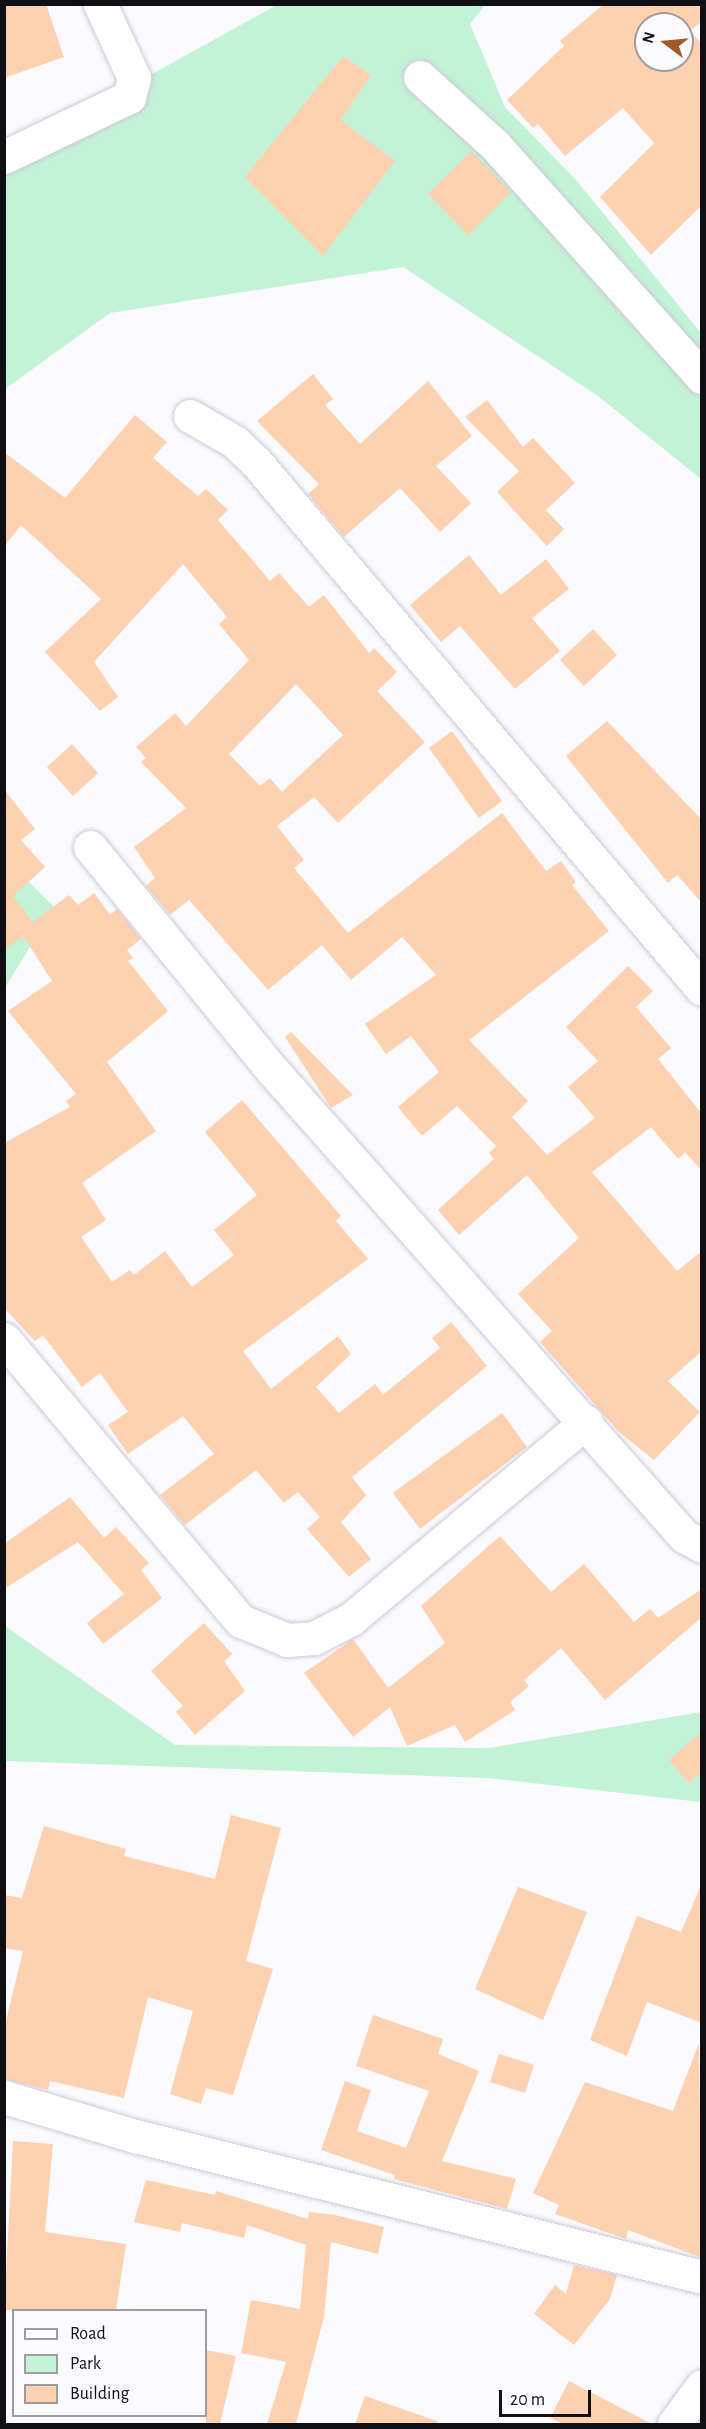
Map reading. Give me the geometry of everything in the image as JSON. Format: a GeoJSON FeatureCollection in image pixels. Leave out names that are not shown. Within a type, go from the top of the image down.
{"type":"FeatureCollection","features":[{"type":"Feature","properties":{"kind":"street"},"geometry":{"type":"LineString","coordinates":[[4,157],[129,97],[134,78],[100,4]]}},
{"type":"Feature","properties":{"kind":"street"},"geometry":{"type":"LineString","coordinates":[[420,77],[495,145],[702,377]]}},
{"type":"Feature","properties":{"kind":"street"},"geometry":{"type":"LineString","coordinates":[[190,416],[235,442],[256,462],[702,990]]}},
{"type":"Feature","properties":{"kind":"street"},"geometry":{"type":"LineString","coordinates":[[90,848],[273,1071],[586,1422],[684,1536],[702,1546]]}},
{"type":"Feature","properties":{"kind":"street"},"geometry":{"type":"LineString","coordinates":[[4,1339],[241,1622],[287,1640],[315,1638],[351,1619],[586,1422]]}},
{"type":"Feature","properties":{"kind":"street"},"geometry":{"type":"LineString","coordinates":[[4,2097],[135,2136],[660,2262],[702,2277]]}},
{"type":"Feature","properties":{"kind":"street"},"geometry":{"type":"LineString","coordinates":[[674,2424],[702,2386]]}},
{"type":"Feature","properties":{"kind":"green space"},"geometry":{"type":"Polygon","coordinates":[[[277,5],[485,5],[470,24],[505,107],[576,180],[701,333],[701,479],[598,396],[403,267],[110,313],[5,389],[4,156],[277,5]]]}},
{"type":"Feature","properties":{"kind":"green space"},"geometry":{"type":"Polygon","coordinates":[[[5,858],[54,907],[5,988],[5,858]]]}},
{"type":"Feature","properties":{"kind":"green space"},"geometry":{"type":"Polygon","coordinates":[[[5,1626],[175,1745],[489,1748],[701,1712],[701,1802],[487,1778],[5,1761],[5,1626]]]}},
{"type":"Feature","properties":{"kind":"building"},"geometry":{"type":"Polygon","coordinates":[[[4,4],[46,4],[64,57],[4,78],[4,4]]]}},
{"type":"Feature","properties":{"kind":"building"},"geometry":{"type":"Polygon","coordinates":[[[604,4],[702,4],[702,21],[694,28],[694,12],[634,12],[634,72],[694,72],[694,35],[702,44],[702,205],[651,255],[600,197],[654,143],[623,108],[565,156],[538,124],[533,128],[507,100],[564,46],[560,41],[604,4]]]}},
{"type":"Feature","properties":{"kind":"building"},"geometry":{"type":"Polygon","coordinates":[[[343,56],[371,75],[341,120],[395,161],[323,256],[245,177],[343,56]]]}},
{"type":"Feature","properties":{"kind":"building"},"geometry":{"type":"Polygon","coordinates":[[[471,151],[511,192],[468,235],[428,194],[471,151]]]}},
{"type":"Feature","properties":{"kind":"building"},"geometry":{"type":"Polygon","coordinates":[[[313,374],[333,399],[325,405],[360,444],[428,381],[472,436],[436,466],[471,503],[440,532],[400,488],[344,537],[308,494],[319,484],[257,421],[313,374]]]}},
{"type":"Feature","properties":{"kind":"building"},"geometry":{"type":"Polygon","coordinates":[[[487,400],[523,447],[533,438],[575,483],[546,510],[564,529],[547,546],[497,492],[519,471],[465,417],[487,400]]]}},
{"type":"Feature","properties":{"kind":"building"},"geometry":{"type":"Polygon","coordinates":[[[135,415],[167,442],[153,458],[198,496],[206,489],[228,510],[218,520],[270,581],[279,573],[309,607],[324,595],[369,653],[374,648],[397,672],[377,691],[425,742],[338,823],[314,797],[277,826],[304,860],[294,868],[348,933],[502,813],[546,871],[561,861],[576,882],[572,885],[609,931],[469,1040],[528,1101],[512,1117],[547,1155],[595,1118],[568,1087],[598,1061],[566,1027],[628,966],[653,991],[636,1007],[671,1048],[658,1059],[702,1114],[702,1171],[685,1152],[678,1159],[651,1127],[592,1172],[677,1271],[702,1251],[702,1351],[668,1381],[700,1412],[654,1460],[619,1432],[540,1342],[552,1331],[518,1294],[579,1238],[527,1175],[459,1235],[438,1210],[494,1159],[489,1153],[496,1146],[457,1106],[422,1136],[398,1107],[439,1072],[411,1036],[386,1054],[365,1024],[436,975],[402,937],[351,980],[322,945],[268,990],[189,900],[170,915],[146,886],[155,878],[134,847],[186,808],[141,762],[146,758],[136,747],[175,713],[186,726],[249,660],[219,624],[227,617],[183,564],[94,662],[118,697],[100,711],[45,652],[101,599],[21,525],[4,547],[4,452],[65,498],[135,415]],[[296,684],[229,754],[260,786],[270,778],[282,792],[343,735],[296,684]]]}},
{"type":"Feature","properties":{"kind":"building"},"geometry":{"type":"Polygon","coordinates":[[[469,555],[501,595],[546,559],[569,589],[532,618],[560,651],[515,689],[460,626],[441,642],[410,605],[469,555]]]}},
{"type":"Feature","properties":{"kind":"building"},"geometry":{"type":"Polygon","coordinates":[[[593,629],[617,655],[584,686],[560,660],[593,629]]]}},
{"type":"Feature","properties":{"kind":"building"},"geometry":{"type":"Polygon","coordinates":[[[607,721],[702,820],[702,903],[677,875],[668,883],[566,756],[607,721]]]}},
{"type":"Feature","properties":{"kind":"building"},"geometry":{"type":"Polygon","coordinates":[[[452,731],[502,801],[479,818],[429,748],[452,731]]]}},
{"type":"Feature","properties":{"kind":"building"},"geometry":{"type":"Polygon","coordinates":[[[72,744],[98,773],[73,796],[47,767],[72,744]]]}},
{"type":"Feature","properties":{"kind":"building"},"geometry":{"type":"Polygon","coordinates":[[[4,789],[35,829],[21,840],[45,867],[13,896],[33,922],[69,895],[78,905],[94,893],[110,915],[117,909],[141,939],[127,950],[133,958],[128,961],[168,1011],[107,1062],[156,1131],[82,1183],[106,1220],[81,1237],[112,1282],[130,1270],[134,1275],[165,1251],[192,1287],[234,1255],[214,1230],[257,1195],[205,1132],[242,1100],[341,1216],[336,1221],[368,1259],[243,1351],[271,1389],[338,1336],[351,1354],[316,1387],[339,1413],[375,1384],[383,1395],[440,1348],[432,1338],[451,1322],[487,1366],[352,1477],[366,1495],[341,1522],[371,1559],[349,1577],[307,1529],[320,1517],[298,1492],[284,1503],[256,1470],[185,1525],[160,1495],[214,1454],[183,1416],[128,1454],[108,1425],[128,1412],[100,1373],[82,1387],[43,1335],[35,1341],[4,1308],[4,1143],[70,1107],[66,1101],[76,1094],[8,1011],[52,981],[23,936],[4,950],[4,789]]]}},
{"type":"Feature","properties":{"kind":"building"},"geometry":{"type":"Polygon","coordinates":[[[291,1032],[353,1095],[331,1108],[285,1037],[291,1032]]]}},
{"type":"Feature","properties":{"kind":"building"},"geometry":{"type":"Polygon","coordinates":[[[502,1413],[527,1447],[420,1529],[393,1493],[502,1413]]]}},
{"type":"Feature","properties":{"kind":"building"},"geometry":{"type":"Polygon","coordinates":[[[70,1497],[104,1538],[116,1527],[149,1563],[141,1570],[162,1598],[103,1644],[87,1623],[124,1594],[78,1542],[4,1589],[4,1544],[70,1497]]]}},
{"type":"Feature","properties":{"kind":"building"},"geometry":{"type":"Polygon","coordinates":[[[500,1536],[551,1592],[584,1564],[634,1622],[650,1609],[658,1618],[702,1589],[702,1617],[605,1700],[561,1648],[524,1680],[529,1686],[510,1702],[515,1710],[465,1742],[455,1725],[407,1746],[390,1707],[353,1737],[304,1673],[353,1639],[388,1688],[445,1643],[421,1606],[500,1536]]]}},
{"type":"Feature","properties":{"kind":"building"},"geometry":{"type":"Polygon","coordinates":[[[204,1623],[232,1654],[224,1661],[245,1691],[195,1735],[176,1712],[183,1706],[151,1671],[204,1623]]]}},
{"type":"Feature","properties":{"kind":"building"},"geometry":{"type":"Polygon","coordinates":[[[702,1731],[702,1772],[689,1783],[669,1760],[702,1731]]]}},
{"type":"Feature","properties":{"kind":"building"},"geometry":{"type":"Polygon","coordinates":[[[231,1815],[281,1828],[246,1961],[273,1969],[233,2095],[206,2088],[201,2104],[170,2094],[193,2011],[148,1997],[124,2098],[50,2081],[48,2090],[4,2079],[4,2029],[23,1951],[4,1948],[4,1895],[22,1898],[44,1826],[126,1849],[124,1856],[215,1879],[231,1815]]]}},
{"type":"Feature","properties":{"kind":"building"},"geometry":{"type":"Polygon","coordinates":[[[702,1883],[702,2023],[647,2002],[627,2056],[590,2040],[637,1916],[681,1932],[702,1883]]]}},
{"type":"Feature","properties":{"kind":"building"},"geometry":{"type":"Polygon","coordinates":[[[518,1887],[587,1912],[543,2020],[475,1989],[518,1887]]]}},
{"type":"Feature","properties":{"kind":"building"},"geometry":{"type":"Polygon","coordinates":[[[373,2015],[443,2039],[438,2054],[479,2071],[442,2161],[516,2179],[507,2209],[394,2179],[395,2175],[321,2150],[345,2081],[371,2090],[357,2131],[406,2148],[429,2091],[356,2066],[373,2015]]]}},
{"type":"Feature","properties":{"kind":"building"},"geometry":{"type":"Polygon","coordinates":[[[699,2043],[702,2258],[628,2230],[626,2239],[555,2214],[559,2205],[533,2193],[585,2082],[673,2111],[699,2043]]]}},
{"type":"Feature","properties":{"kind":"building"},"geometry":{"type":"Polygon","coordinates":[[[499,2054],[534,2065],[525,2093],[490,2082],[499,2054]]]}},
{"type":"Feature","properties":{"kind":"building"},"geometry":{"type":"Polygon","coordinates":[[[13,2141],[53,2144],[45,2232],[126,2244],[116,2309],[4,2310],[13,2141]]]}},
{"type":"Feature","properties":{"kind":"building"},"geometry":{"type":"Polygon","coordinates":[[[146,2180],[215,2195],[216,2191],[308,2219],[309,2212],[335,2215],[384,2227],[378,2254],[331,2242],[324,2317],[296,2424],[267,2424],[286,2362],[241,2353],[251,2300],[300,2309],[306,2245],[247,2225],[244,2238],[182,2223],[180,2232],[134,2222],[146,2180]]]}},
{"type":"Feature","properties":{"kind":"building"},"geometry":{"type":"Polygon","coordinates":[[[574,2265],[617,2275],[610,2299],[574,2345],[534,2314],[555,2285],[566,2294],[574,2265]]]}},
{"type":"Feature","properties":{"kind":"building"},"geometry":{"type":"Polygon","coordinates":[[[207,2350],[236,2356],[220,2424],[206,2424],[207,2350]]]}},
{"type":"Feature","properties":{"kind":"building"},"geometry":{"type":"Polygon","coordinates":[[[569,2381],[652,2424],[563,2424],[550,2418],[569,2381]]]}},
{"type":"Feature","properties":{"kind":"building"},"geometry":{"type":"Polygon","coordinates":[[[365,2396],[437,2421],[437,2424],[355,2424],[365,2396]]]}}]}
